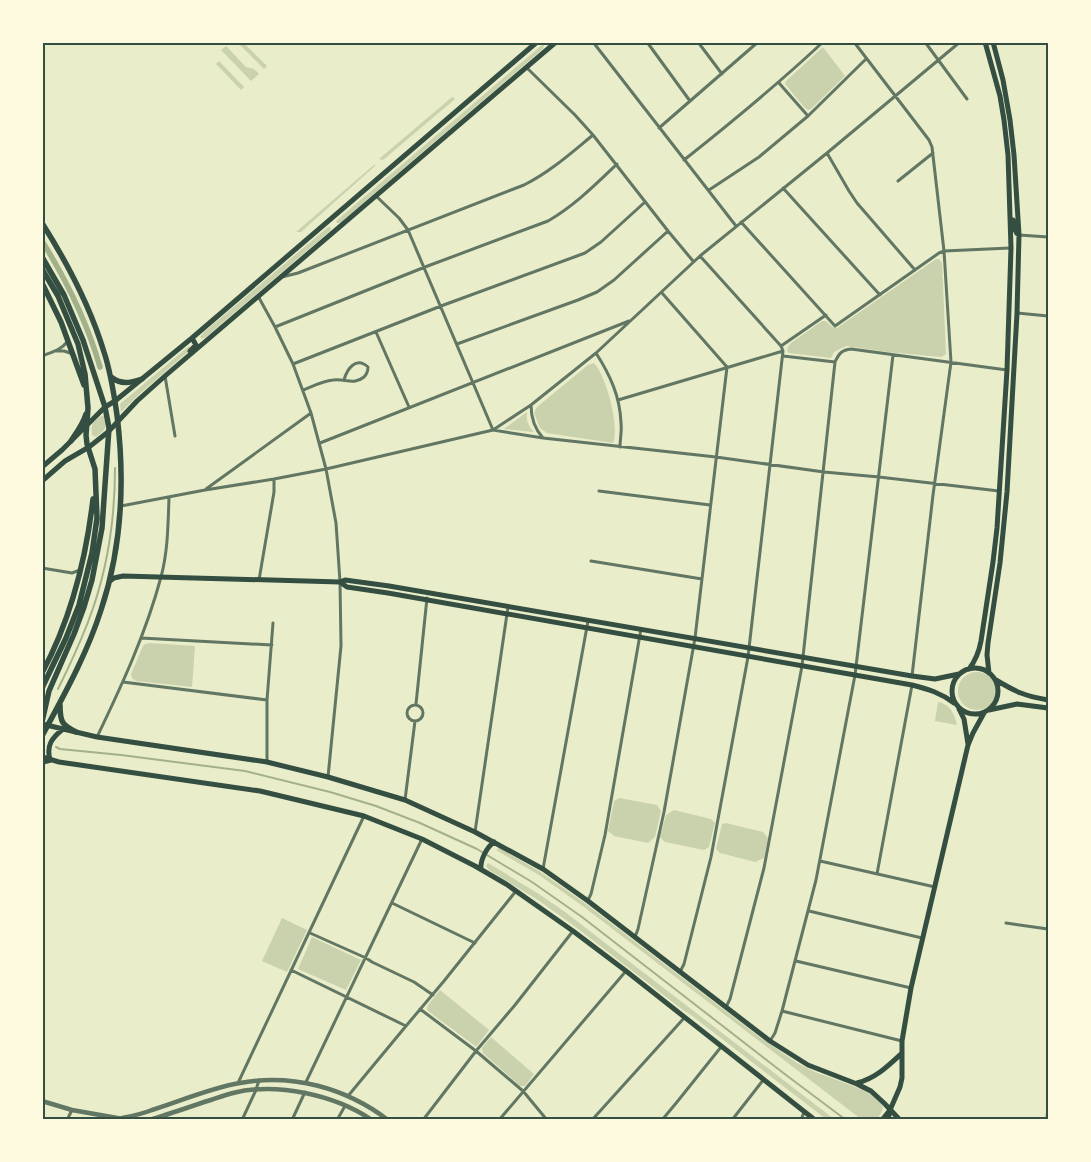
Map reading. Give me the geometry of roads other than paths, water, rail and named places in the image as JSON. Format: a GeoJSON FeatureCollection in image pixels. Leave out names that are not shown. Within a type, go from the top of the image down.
{"type":"FeatureCollection","features":[{"type":"Feature","properties":{"kind":"main road"},"geometry":{"type":"LineString","coordinates":[[42,467],[105,407],[115,401],[192,338],[537,42]]}},
{"type":"Feature","properties":{"kind":"main road"},"geometry":{"type":"LineString","coordinates":[[969,669],[978,653],[981,641],[993,562],[1000,491],[1007,370],[1011,248],[1008,155],[1004,120],[1000,96],[985,42]]}},
{"type":"Feature","properties":{"kind":"main road"},"geometry":{"type":"LineString","coordinates":[[989,673],[988,642],[1004,528],[1011,438],[1019,235],[1010,120],[1003,80],[998,70],[992,42]]}},
{"type":"Feature","properties":{"kind":"main road"},"geometry":{"type":"LineString","coordinates":[[42,481],[65,462],[108,432],[137,400],[527,68],[552,44]]}},
{"type":"Feature","properties":{"kind":"main road"},"geometry":{"type":"LineString","coordinates":[[1010,202],[1013,209],[1014,229],[1019,235]]}},
{"type":"Feature","properties":{"kind":"main road"},"geometry":{"type":"LineString","coordinates":[[328,221],[336,230]]}},
{"type":"Feature","properties":{"kind":"main road"},"geometry":{"type":"LineString","coordinates":[[42,223],[78,285],[105,354],[118,422],[121,506],[110,581],[101,610],[74,677],[60,704],[44,724]]}},
{"type":"Feature","properties":{"kind":"main road"},"geometry":{"type":"LineString","coordinates":[[1011,248],[1015,252],[1017,290]]}},
{"type":"Feature","properties":{"kind":"main road"},"geometry":{"type":"LineString","coordinates":[[42,257],[64,295],[83,340],[105,407],[108,423],[102,528],[92,580],[81,616],[49,692],[42,736]]}},
{"type":"Feature","properties":{"kind":"main road"},"geometry":{"type":"LineString","coordinates":[[42,269],[58,296],[78,344],[85,374],[88,405],[86,435],[95,468],[97,518],[92,553],[80,600],[66,638],[42,688]]}},
{"type":"Feature","properties":{"kind":"main road"},"geometry":{"type":"LineString","coordinates":[[42,283],[53,304],[80,377],[86,388]]}},
{"type":"Feature","properties":{"kind":"main road"},"geometry":{"type":"LineString","coordinates":[[1007,370],[1012,364],[1013,338],[1016,331]]}},
{"type":"Feature","properties":{"kind":"main road"},"geometry":{"type":"LineString","coordinates":[[175,368],[180,360],[195,347],[196,343],[192,338]]}},
{"type":"Feature","properties":{"kind":"main road"},"geometry":{"type":"LineString","coordinates":[[1007,370],[1011,375],[1010,399],[1012,404]]}},
{"type":"Feature","properties":{"kind":"main road"},"geometry":{"type":"LineString","coordinates":[[110,377],[124,383],[131,383],[142,379]]}},
{"type":"Feature","properties":{"kind":"main road"},"geometry":{"type":"LineString","coordinates":[[71,441],[84,420],[88,405]]}},
{"type":"Feature","properties":{"kind":"main road"},"geometry":{"type":"LineString","coordinates":[[1003,437],[1011,438]]}},
{"type":"Feature","properties":{"kind":"main road"},"geometry":{"type":"LineString","coordinates":[[42,467],[47,466],[51,472],[50,474]]}},
{"type":"Feature","properties":{"kind":"main road"},"geometry":{"type":"LineString","coordinates":[[43,670],[59,638],[72,603],[91,518],[95,482]]}},
{"type":"Feature","properties":{"kind":"main road"},"geometry":{"type":"LineString","coordinates":[[80,600],[77,584],[88,569]]}},
{"type":"Feature","properties":{"kind":"main road"},"geometry":{"type":"LineString","coordinates":[[112,570],[123,576]]}},
{"type":"Feature","properties":{"kind":"main road"},"geometry":{"type":"LineString","coordinates":[[110,581],[118,576],[340,582],[345,580],[428,592],[912,676],[935,679],[959,674],[969,669],[983,669],[996,680],[1020,693],[1048,700]]}},
{"type":"Feature","properties":{"kind":"main road"},"geometry":{"type":"LineString","coordinates":[[340,582],[347,587],[912,685],[944,695],[954,702],[964,719],[968,745]]}},
{"type":"Feature","properties":{"kind":"main road"},"geometry":{"type":"LineString","coordinates":[[954,702],[952,687],[954,680],[959,674]]}},
{"type":"Feature","properties":{"kind":"main road"},"geometry":{"type":"LineString","coordinates":[[959,709],[978,715],[993,706],[997,700],[998,693],[996,680]]}},
{"type":"Feature","properties":{"kind":"main road"},"geometry":{"type":"LineString","coordinates":[[60,704],[60,720],[66,727],[76,732]]}},
{"type":"Feature","properties":{"kind":"main road"},"geometry":{"type":"LineString","coordinates":[[888,1120],[901,1082],[902,1041],[911,988],[968,745],[986,711],[1017,704],[1048,708]]}},
{"type":"Feature","properties":{"kind":"main road"},"geometry":{"type":"LineString","coordinates":[[44,724],[97,737],[267,762],[328,777],[405,800],[475,832],[491,844],[543,870],[588,901],[770,1041],[808,1065],[856,1084],[877,1096],[900,1120]]}},
{"type":"Feature","properties":{"kind":"main road"},"geometry":{"type":"LineString","coordinates":[[50,760],[48,750],[50,744],[63,729]]}},
{"type":"Feature","properties":{"kind":"main road"},"geometry":{"type":"LineString","coordinates":[[42,757],[50,760],[260,791],[364,816],[422,839],[479,865],[573,930],[764,1078],[815,1120]]}},
{"type":"Feature","properties":{"kind":"main road"},"geometry":{"type":"LineString","coordinates":[[42,762],[50,760]]}},
{"type":"Feature","properties":{"kind":"main road"},"geometry":{"type":"LineString","coordinates":[[479,865],[491,844]]}},
{"type":"Feature","properties":{"kind":"main road"},"geometry":{"type":"LineString","coordinates":[[856,1084],[880,1073],[902,1052]]}},
{"type":"Feature","properties":{"kind":"main road"},"geometry":{"type":"LineString","coordinates":[[882,1120],[890,1110]]}},
{"type":"Feature","properties":{"kind":"street"},"geometry":{"type":"LineString","coordinates":[[593,42],[736,226]]}},
{"type":"Feature","properties":{"kind":"street"},"geometry":{"type":"LineString","coordinates":[[647,42],[690,101]]}},
{"type":"Feature","properties":{"kind":"street"},"geometry":{"type":"LineString","coordinates":[[698,42],[722,74]]}},
{"type":"Feature","properties":{"kind":"street"},"geometry":{"type":"LineString","coordinates":[[750,42],[753,47]]}},
{"type":"Feature","properties":{"kind":"street"},"geometry":{"type":"LineString","coordinates":[[659,128],[758,42]]}},
{"type":"Feature","properties":{"kind":"street"},"geometry":{"type":"LineString","coordinates":[[684,160],[779,83],[823,42]]}},
{"type":"Feature","properties":{"kind":"street"},"geometry":{"type":"LineString","coordinates":[[854,42],[929,140],[933,152],[944,251],[951,362],[934,484],[912,676]]}},
{"type":"Feature","properties":{"kind":"street"},"geometry":{"type":"LineString","coordinates":[[925,42],[967,99]]}},
{"type":"Feature","properties":{"kind":"street"},"geometry":{"type":"LineString","coordinates":[[121,506],[326,469],[494,430],[531,405],[596,353],[700,256],[960,42]]}},
{"type":"Feature","properties":{"kind":"street"},"geometry":{"type":"LineString","coordinates":[[709,190],[759,156],[808,116],[866,59]]}},
{"type":"Feature","properties":{"kind":"street"},"geometry":{"type":"LineString","coordinates":[[527,68],[593,135],[693,262]]}},
{"type":"Feature","properties":{"kind":"street"},"geometry":{"type":"LineString","coordinates":[[779,83],[808,116]]}},
{"type":"Feature","properties":{"kind":"street"},"geometry":{"type":"LineString","coordinates":[[280,278],[308,269],[524,185],[552,168],[593,135]]}},
{"type":"Feature","properties":{"kind":"street"},"geometry":{"type":"LineString","coordinates":[[898,181],[933,152]]}},
{"type":"Feature","properties":{"kind":"street"},"geometry":{"type":"LineString","coordinates":[[827,153],[857,203],[915,270]]}},
{"type":"Feature","properties":{"kind":"street"},"geometry":{"type":"LineString","coordinates":[[275,326],[548,221],[576,202],[617,164]]}},
{"type":"Feature","properties":{"kind":"street"},"geometry":{"type":"LineString","coordinates":[[783,188],[880,295]]}},
{"type":"Feature","properties":{"kind":"street"},"geometry":{"type":"LineString","coordinates":[[376,196],[399,218],[408,230],[494,430]]}},
{"type":"Feature","properties":{"kind":"street"},"geometry":{"type":"LineString","coordinates":[[293,364],[585,253],[601,242],[645,202]]}},
{"type":"Feature","properties":{"kind":"street"},"geometry":{"type":"LineString","coordinates":[[741,222],[836,326],[939,253],[944,251],[1011,248]]}},
{"type":"Feature","properties":{"kind":"street"},"geometry":{"type":"LineString","coordinates":[[457,344],[597,292],[614,280],[668,231]]}},
{"type":"Feature","properties":{"kind":"street"},"geometry":{"type":"LineString","coordinates":[[1019,235],[1048,237]]}},
{"type":"Feature","properties":{"kind":"street"},"geometry":{"type":"LineString","coordinates":[[680,972],[684,964],[711,857],[748,657],[783,356],[781,346],[700,256]]}},
{"type":"Feature","properties":{"kind":"street"},"geometry":{"type":"LineString","coordinates":[[301,259],[302,266],[308,269]]}},
{"type":"Feature","properties":{"kind":"street"},"geometry":{"type":"LineString","coordinates":[[635,938],[664,812],[695,638],[727,367],[662,293]]}},
{"type":"Feature","properties":{"kind":"street"},"geometry":{"type":"LineString","coordinates":[[258,296],[293,364],[311,413],[320,442],[336,523],[340,582],[341,646],[328,777]]}},
{"type":"Feature","properties":{"kind":"street"},"geometry":{"type":"LineString","coordinates":[[1017,313],[1048,316]]}},
{"type":"Feature","properties":{"kind":"street"},"geometry":{"type":"LineString","coordinates":[[781,346],[826,315]]}},
{"type":"Feature","properties":{"kind":"street"},"geometry":{"type":"LineString","coordinates":[[320,442],[632,320]]}},
{"type":"Feature","properties":{"kind":"street"},"geometry":{"type":"LineString","coordinates":[[376,332],[409,407]]}},
{"type":"Feature","properties":{"kind":"street"},"geometry":{"type":"LineString","coordinates":[[42,356],[56,351],[68,341]]}},
{"type":"Feature","properties":{"kind":"street"},"geometry":{"type":"LineString","coordinates":[[726,1007],[730,999],[764,868],[802,666],[835,362],[838,355],[844,350],[848,350],[1007,370]]}},
{"type":"Feature","properties":{"kind":"street"},"geometry":{"type":"LineString","coordinates":[[56,351],[73,354]]}},
{"type":"Feature","properties":{"kind":"street"},"geometry":{"type":"LineString","coordinates":[[618,400],[783,351]]}},
{"type":"Feature","properties":{"kind":"street"},"geometry":{"type":"LineString","coordinates":[[596,353],[610,375],[618,400],[621,423],[620,447]]}},
{"type":"Feature","properties":{"kind":"street"},"geometry":{"type":"LineString","coordinates":[[770,1041],[776,1033],[809,911],[855,675],[893,355]]}},
{"type":"Feature","properties":{"kind":"street"},"geometry":{"type":"LineString","coordinates":[[783,356],[835,362]]}},
{"type":"Feature","properties":{"kind":"street"},"geometry":{"type":"LineString","coordinates":[[302,390],[333,380],[358,381],[367,374],[368,367],[364,363],[354,364],[348,370],[344,380]]}},
{"type":"Feature","properties":{"kind":"street"},"geometry":{"type":"LineString","coordinates":[[165,376],[176,436]]}},
{"type":"Feature","properties":{"kind":"street"},"geometry":{"type":"LineString","coordinates":[[531,405],[532,419],[543,438]]}},
{"type":"Feature","properties":{"kind":"street"},"geometry":{"type":"LineString","coordinates":[[205,490],[311,413]]}},
{"type":"Feature","properties":{"kind":"street"},"geometry":{"type":"LineString","coordinates":[[494,430],[543,438],[716,457],[824,472],[879,476],[1000,491]]}},
{"type":"Feature","properties":{"kind":"street"},"geometry":{"type":"LineString","coordinates":[[259,580],[274,492],[274,479]]}},
{"type":"Feature","properties":{"kind":"street"},"geometry":{"type":"LineString","coordinates":[[599,491],[710,505]]}},
{"type":"Feature","properties":{"kind":"street"},"geometry":{"type":"LineString","coordinates":[[97,737],[141,638],[162,577],[167,544],[169,498]]}},
{"type":"Feature","properties":{"kind":"street"},"geometry":{"type":"LineString","coordinates":[[591,561],[702,579]]}},
{"type":"Feature","properties":{"kind":"street"},"geometry":{"type":"LineString","coordinates":[[42,568],[72,573],[81,569]]}},
{"type":"Feature","properties":{"kind":"street"},"geometry":{"type":"LineString","coordinates":[[416,704],[428,592]]}},
{"type":"Feature","properties":{"kind":"street"},"geometry":{"type":"LineString","coordinates":[[475,832],[508,607]]}},
{"type":"Feature","properties":{"kind":"street"},"geometry":{"type":"LineString","coordinates":[[543,870],[589,620]]}},
{"type":"Feature","properties":{"kind":"street"},"geometry":{"type":"LineString","coordinates":[[267,762],[268,700],[273,623]]}},
{"type":"Feature","properties":{"kind":"street"},"geometry":{"type":"LineString","coordinates":[[588,901],[605,835],[641,629]]}},
{"type":"Feature","properties":{"kind":"street"},"geometry":{"type":"LineString","coordinates":[[141,638],[272,645]]}},
{"type":"Feature","properties":{"kind":"street"},"geometry":{"type":"LineString","coordinates":[[123,682],[268,700]]}},
{"type":"Feature","properties":{"kind":"street"},"geometry":{"type":"LineString","coordinates":[[877,874],[912,685]]}},
{"type":"Feature","properties":{"kind":"street"},"geometry":{"type":"LineString","coordinates":[[415,721],[421,718],[423,713],[421,707],[416,704]]}},
{"type":"Feature","properties":{"kind":"street"},"geometry":{"type":"LineString","coordinates":[[415,721],[410,719],[407,710],[410,706],[416,704]]}},
{"type":"Feature","properties":{"kind":"street"},"geometry":{"type":"LineString","coordinates":[[405,800],[415,721]]}},
{"type":"Feature","properties":{"kind":"street"},"geometry":{"type":"LineString","coordinates":[[238,1083],[364,816]]}},
{"type":"Feature","properties":{"kind":"street"},"geometry":{"type":"LineString","coordinates":[[306,1082],[422,839]]}},
{"type":"Feature","properties":{"kind":"street"},"geometry":{"type":"LineString","coordinates":[[820,861],[935,888]]}},
{"type":"Feature","properties":{"kind":"street"},"geometry":{"type":"LineString","coordinates":[[348,1096],[433,995],[516,891]]}},
{"type":"Feature","properties":{"kind":"street"},"geometry":{"type":"LineString","coordinates":[[392,903],[475,943]]}},
{"type":"Feature","properties":{"kind":"street"},"geometry":{"type":"LineString","coordinates":[[809,911],[923,938]]}},
{"type":"Feature","properties":{"kind":"street"},"geometry":{"type":"LineString","coordinates":[[1006,923],[1048,929]]}},
{"type":"Feature","properties":{"kind":"street"},"geometry":{"type":"LineString","coordinates":[[423,1120],[573,930]]}},
{"type":"Feature","properties":{"kind":"street"},"geometry":{"type":"LineString","coordinates":[[310,933],[414,982],[433,995]]}},
{"type":"Feature","properties":{"kind":"street"},"geometry":{"type":"LineString","coordinates":[[796,961],[911,988]]}},
{"type":"Feature","properties":{"kind":"street"},"geometry":{"type":"LineString","coordinates":[[292,970],[406,1026]]}},
{"type":"Feature","properties":{"kind":"street"},"geometry":{"type":"LineString","coordinates":[[499,1120],[626,971]]}},
{"type":"Feature","properties":{"kind":"street"},"geometry":{"type":"LineString","coordinates":[[420,1009],[476,1051],[523,1091],[547,1120]]}},
{"type":"Feature","properties":{"kind":"street"},"geometry":{"type":"LineString","coordinates":[[782,1011],[902,1041]]}},
{"type":"Feature","properties":{"kind":"street"},"geometry":{"type":"LineString","coordinates":[[592,1120],[684,1017]]}},
{"type":"Feature","properties":{"kind":"street"},"geometry":{"type":"LineString","coordinates":[[662,1120],[722,1046]]}},
{"type":"Feature","properties":{"kind":"street"},"geometry":{"type":"LineString","coordinates":[[732,1120],[764,1078]]}},
{"type":"Feature","properties":{"kind":"street"},"geometry":{"type":"LineString","coordinates":[[242,1120],[259,1080]]}},
{"type":"Feature","properties":{"kind":"street"},"geometry":{"type":"LineString","coordinates":[[42,1101],[72,1110],[123,1119],[138,1117],[203,1093],[238,1083],[279,1080],[306,1082],[348,1096],[363,1103],[388,1120]]}},
{"type":"Feature","properties":{"kind":"street"},"geometry":{"type":"LineString","coordinates":[[149,1120],[235,1093],[256,1090],[285,1090],[322,1096],[365,1114],[372,1120]]}},
{"type":"Feature","properties":{"kind":"street"},"geometry":{"type":"LineString","coordinates":[[292,1120],[305,1092]]}},
{"type":"Feature","properties":{"kind":"street"},"geometry":{"type":"LineString","coordinates":[[337,1120],[345,1105]]}},
{"type":"Feature","properties":{"kind":"street"},"geometry":{"type":"LineString","coordinates":[[67,1120],[72,1110]]}},
{"type":"Feature","properties":{"kind":"street"},"geometry":{"type":"LineString","coordinates":[[801,1120],[804,1111]]}},
{"type":"Feature","properties":{"kind":"waterway"},"geometry":{"type":"LineString","coordinates":[[42,241],[76,302],[100,367]]}},
{"type":"Feature","properties":{"kind":"waterway"},"geometry":{"type":"LineString","coordinates":[[58,689],[85,631],[100,585],[109,546],[115,488],[115,468]]}},
{"type":"Feature","properties":{"kind":"waterway"},"geometry":{"type":"LineString","coordinates":[[56,747],[245,771],[330,792],[376,806],[420,823],[477,849],[532,882],[582,917],[846,1120]]}},
{"type":"Feature","properties":{"kind":"waterway"},"geometry":{"type":"LineString","coordinates":[[1046,1120],[1048,1104]]}}]}
